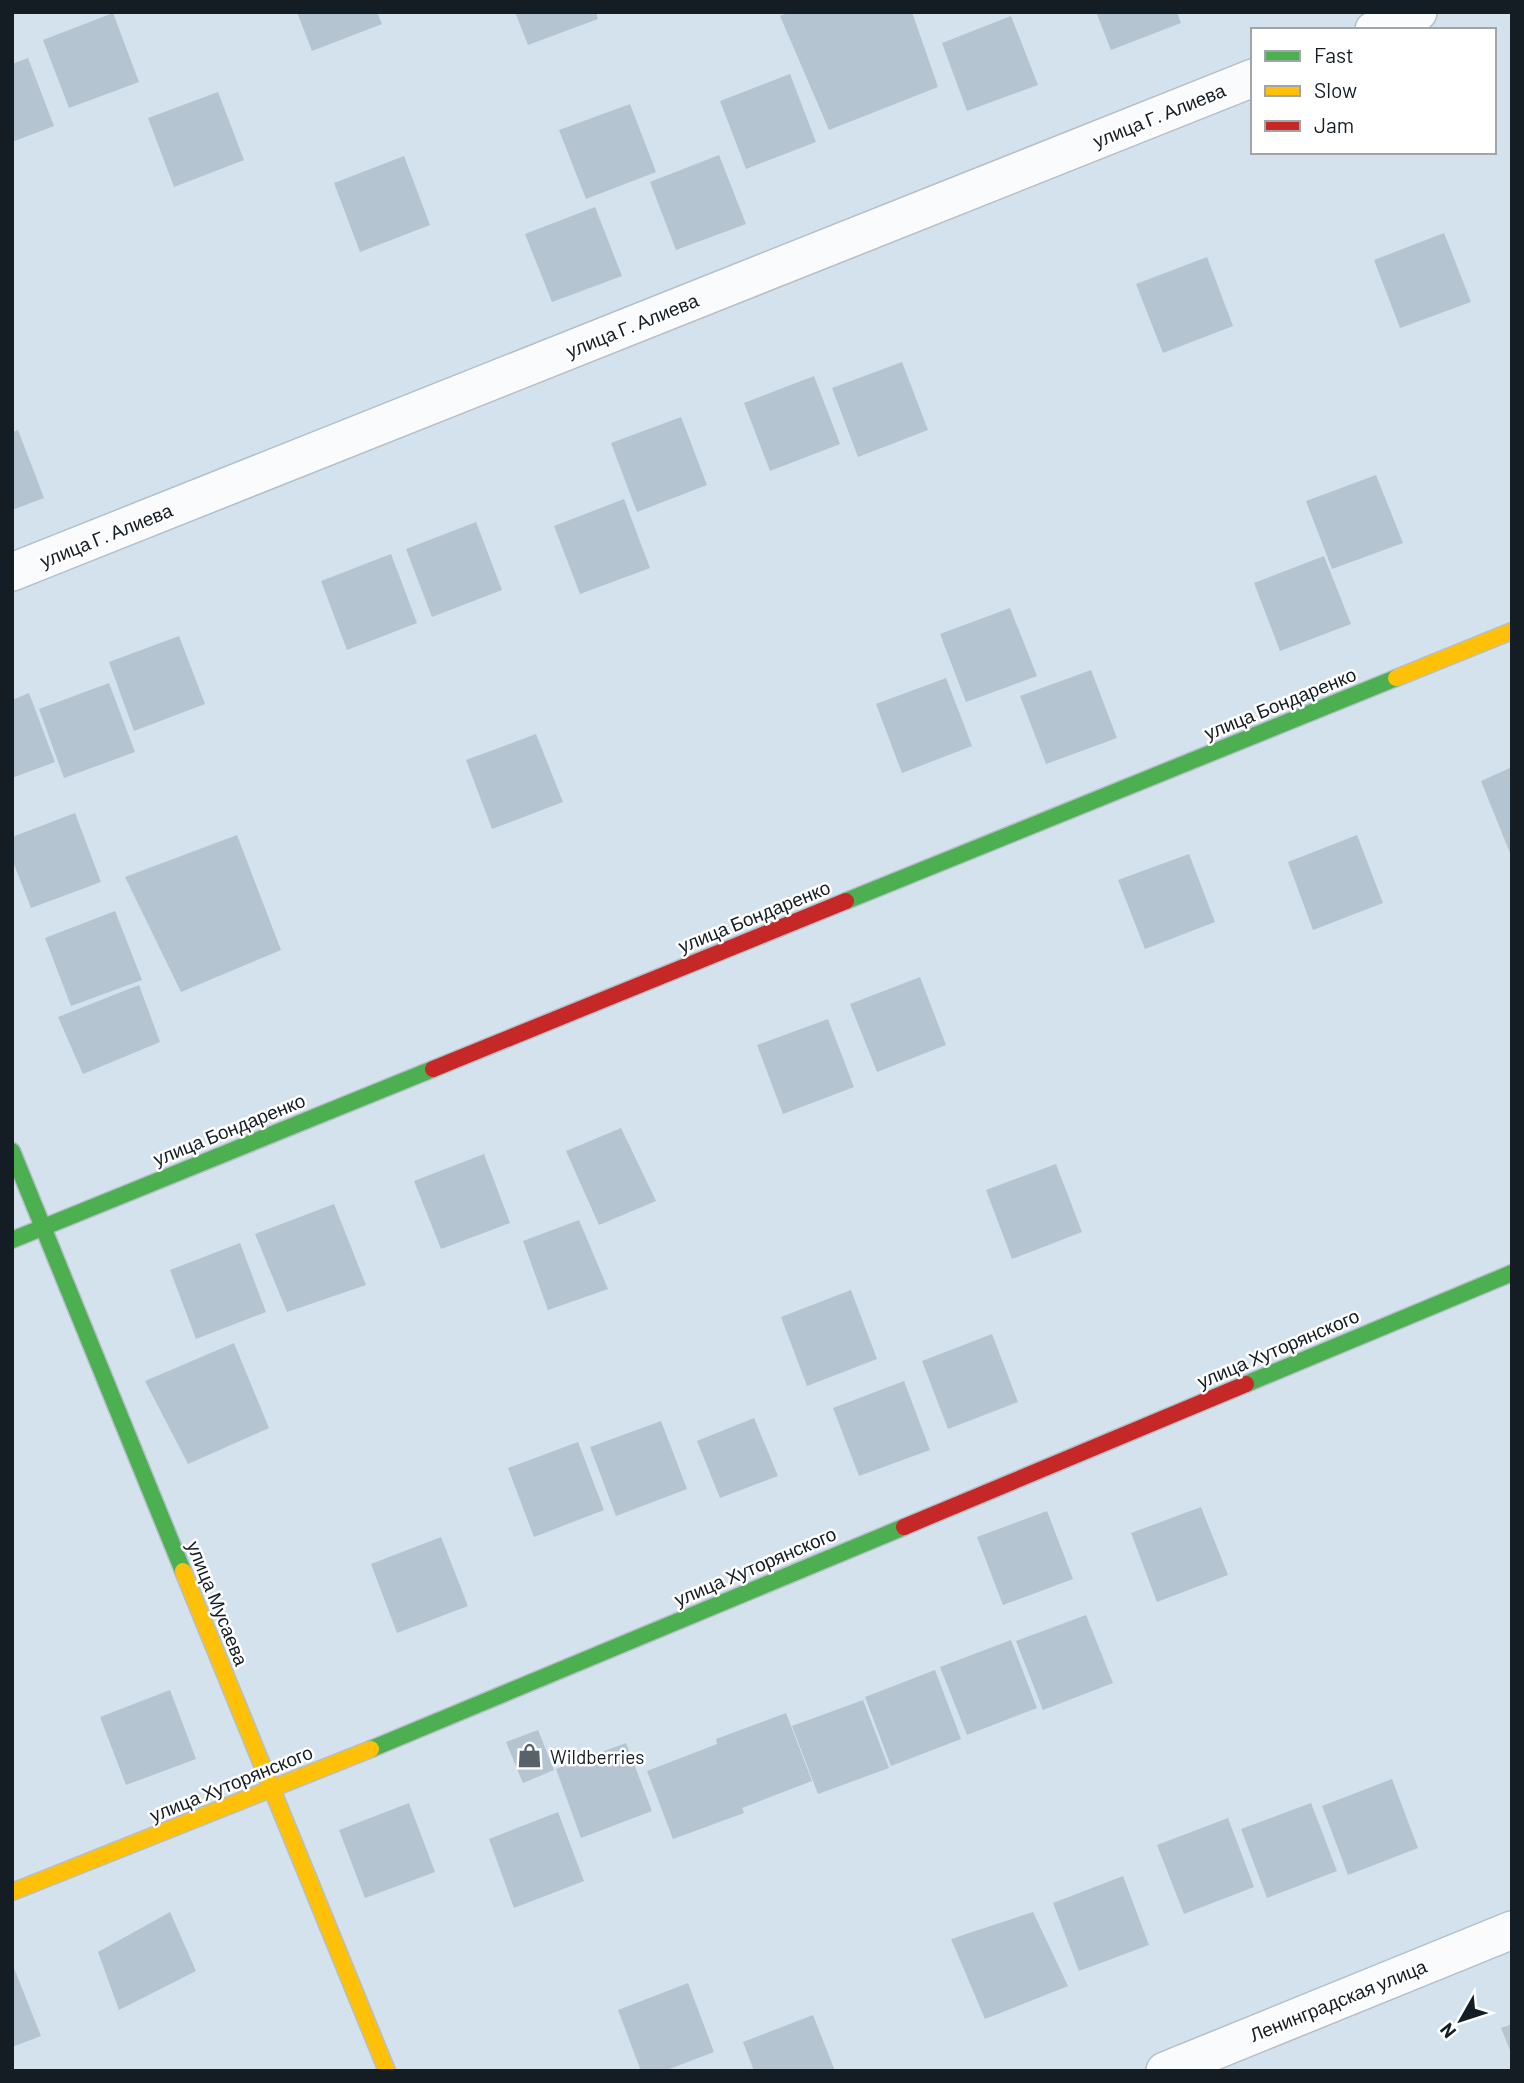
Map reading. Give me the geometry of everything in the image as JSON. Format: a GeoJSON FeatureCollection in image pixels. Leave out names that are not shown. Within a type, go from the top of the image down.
{"type":"FeatureCollection","features":[{"type":"Feature","properties":{"kind":"street"},"geometry":{"type":"LineString","coordinates":[[1379,28],[1418,12]]}},
{"type":"Feature","properties":{"kind":"street","name":"улица Г. Алиева"},"geometry":{"type":"LineString","coordinates":[[12,572],[1251,79]]}},
{"type":"Feature","properties":{"kind":"street","name":"улица Бондаренко"},"geometry":{"type":"LineString","coordinates":[[12,1240],[1512,631]]}},
{"type":"Feature","properties":{"kind":"street","name":"улица Мусаева"},"geometry":{"type":"LineString","coordinates":[[12,1151],[387,2071]]}},
{"type":"Feature","properties":{"kind":"street","name":"улица Хуторянского"},"geometry":{"type":"LineString","coordinates":[[12,1892],[272,1790],[1512,1273]]}},
{"type":"Feature","properties":{"kind":"street","name":"Ленинградская улица"},"geometry":{"type":"LineString","coordinates":[[1165,2071],[1512,1930]]}},
{"type":"Feature","properties":{"kind":"building"},"geometry":{"type":"Polygon","coordinates":[[[297,12],[377,12],[382,24],[312,51],[297,12]]]}},
{"type":"Feature","properties":{"kind":"building"},"geometry":{"type":"Polygon","coordinates":[[[515,12],[596,12],[598,19],[528,45],[515,12]]]}},
{"type":"Feature","properties":{"kind":"building"},"geometry":{"type":"Polygon","coordinates":[[[789,12],[912,12],[938,87],[829,130],[780,16],[789,12]]]}},
{"type":"Feature","properties":{"kind":"building"},"geometry":{"type":"Polygon","coordinates":[[[1096,12],[1177,12],[1181,23],[1111,50],[1096,12]]]}},
{"type":"Feature","properties":{"kind":"building"},"geometry":{"type":"Polygon","coordinates":[[[113,13],[139,82],[69,108],[43,40],[113,13]]]}},
{"type":"Feature","properties":{"kind":"building"},"geometry":{"type":"Polygon","coordinates":[[[1011,16],[1038,85],[967,111],[942,43],[1011,16]]]}},
{"type":"Feature","properties":{"kind":"building"},"geometry":{"type":"Polygon","coordinates":[[[28,58],[54,126],[12,142],[12,64],[28,58]]]}},
{"type":"Feature","properties":{"kind":"building"},"geometry":{"type":"Polygon","coordinates":[[[790,74],[816,142],[746,169],[720,101],[790,74]]]}},
{"type":"Feature","properties":{"kind":"building"},"geometry":{"type":"Polygon","coordinates":[[[218,92],[244,160],[174,187],[148,118],[218,92]]]}},
{"type":"Feature","properties":{"kind":"building"},"geometry":{"type":"Polygon","coordinates":[[[630,104],[656,172],[586,199],[559,130],[630,104]]]}},
{"type":"Feature","properties":{"kind":"building"},"geometry":{"type":"Polygon","coordinates":[[[719,155],[746,224],[676,250],[650,182],[719,155]]]}},
{"type":"Feature","properties":{"kind":"building"},"geometry":{"type":"Polygon","coordinates":[[[404,156],[430,225],[360,252],[334,183],[404,156]]]}},
{"type":"Feature","properties":{"kind":"building"},"geometry":{"type":"Polygon","coordinates":[[[595,207],[622,276],[552,302],[525,234],[595,207]]]}},
{"type":"Feature","properties":{"kind":"building"},"geometry":{"type":"Polygon","coordinates":[[[1444,233],[1471,302],[1400,328],[1374,260],[1444,233]]]}},
{"type":"Feature","properties":{"kind":"building"},"geometry":{"type":"Polygon","coordinates":[[[1207,257],[1233,326],[1163,353],[1136,284],[1207,257]]]}},
{"type":"Feature","properties":{"kind":"building"},"geometry":{"type":"Polygon","coordinates":[[[902,362],[928,430],[858,457],[832,388],[902,362]]]}},
{"type":"Feature","properties":{"kind":"building"},"geometry":{"type":"Polygon","coordinates":[[[814,376],[840,444],[770,471],[744,403],[814,376]]]}},
{"type":"Feature","properties":{"kind":"building"},"geometry":{"type":"Polygon","coordinates":[[[681,417],[707,485],[637,512],[611,443],[681,417]]]}},
{"type":"Feature","properties":{"kind":"building"},"geometry":{"type":"Polygon","coordinates":[[[18,430],[44,498],[12,510],[12,432],[18,430]]]}},
{"type":"Feature","properties":{"kind":"building"},"geometry":{"type":"Polygon","coordinates":[[[1376,475],[1403,543],[1332,569],[1306,501],[1376,475]]]}},
{"type":"Feature","properties":{"kind":"building"},"geometry":{"type":"Polygon","coordinates":[[[624,499],[650,568],[580,594],[554,526],[624,499]]]}},
{"type":"Feature","properties":{"kind":"building"},"geometry":{"type":"Polygon","coordinates":[[[476,522],[502,590],[432,617],[406,549],[476,522]]]}},
{"type":"Feature","properties":{"kind":"building"},"geometry":{"type":"Polygon","coordinates":[[[391,554],[417,623],[347,650],[321,581],[391,554]]]}},
{"type":"Feature","properties":{"kind":"building"},"geometry":{"type":"Polygon","coordinates":[[[1324,556],[1351,624],[1280,651],[1254,583],[1324,556]]]}},
{"type":"Feature","properties":{"kind":"building"},"geometry":{"type":"Polygon","coordinates":[[[1010,608],[1037,676],[966,702],[940,634],[1010,608]]]}},
{"type":"Feature","properties":{"kind":"building"},"geometry":{"type":"Polygon","coordinates":[[[179,636],[205,704],[134,731],[109,662],[179,636]]]}},
{"type":"Feature","properties":{"kind":"building"},"geometry":{"type":"Polygon","coordinates":[[[1091,670],[1117,738],[1046,764],[1020,696],[1091,670]]]}},
{"type":"Feature","properties":{"kind":"building"},"geometry":{"type":"Polygon","coordinates":[[[946,678],[972,746],[902,773],[876,704],[946,678]]]}},
{"type":"Feature","properties":{"kind":"building"},"geometry":{"type":"Polygon","coordinates":[[[109,683],[135,752],[64,778],[39,709],[109,683]]]}},
{"type":"Feature","properties":{"kind":"building"},"geometry":{"type":"Polygon","coordinates":[[[29,693],[55,762],[12,778],[12,700],[29,693]]]}},
{"type":"Feature","properties":{"kind":"building"},"geometry":{"type":"Polygon","coordinates":[[[536,734],[563,802],[492,829],[466,760],[536,734]]]}},
{"type":"Feature","properties":{"kind":"building"},"geometry":{"type":"Polygon","coordinates":[[[1512,767],[1512,858],[1481,781],[1512,767]]]}},
{"type":"Feature","properties":{"kind":"building"},"geometry":{"type":"Polygon","coordinates":[[[75,813],[101,882],[31,908],[12,859],[12,837],[75,813]]]}},
{"type":"Feature","properties":{"kind":"building"},"geometry":{"type":"Polygon","coordinates":[[[237,835],[281,950],[181,992],[125,877],[237,835]]]}},
{"type":"Feature","properties":{"kind":"building"},"geometry":{"type":"Polygon","coordinates":[[[1357,835],[1383,903],[1313,930],[1288,862],[1357,835]]]}},
{"type":"Feature","properties":{"kind":"building"},"geometry":{"type":"Polygon","coordinates":[[[1189,854],[1215,922],[1145,949],[1118,880],[1189,854]]]}},
{"type":"Feature","properties":{"kind":"building"},"geometry":{"type":"Polygon","coordinates":[[[115,911],[142,980],[71,1006],[45,938],[115,911]]]}},
{"type":"Feature","properties":{"kind":"building"},"geometry":{"type":"Polygon","coordinates":[[[920,977],[946,1045],[877,1072],[850,1004],[920,977]]]}},
{"type":"Feature","properties":{"kind":"building"},"geometry":{"type":"Polygon","coordinates":[[[139,985],[160,1042],[83,1074],[58,1017],[139,985]]]}},
{"type":"Feature","properties":{"kind":"building"},"geometry":{"type":"Polygon","coordinates":[[[828,1019],[854,1087],[783,1114],[757,1045],[828,1019]]]}},
{"type":"Feature","properties":{"kind":"building"},"geometry":{"type":"Polygon","coordinates":[[[621,1128],[656,1201],[599,1225],[566,1151],[621,1128]]]}},
{"type":"Feature","properties":{"kind":"building"},"geometry":{"type":"Polygon","coordinates":[[[484,1154],[510,1223],[441,1249],[414,1181],[484,1154]]]}},
{"type":"Feature","properties":{"kind":"building"},"geometry":{"type":"Polygon","coordinates":[[[1056,1164],[1082,1232],[1012,1259],[986,1190],[1056,1164]]]}},
{"type":"Feature","properties":{"kind":"building"},"geometry":{"type":"Polygon","coordinates":[[[334,1204],[366,1285],[287,1312],[255,1234],[334,1204]]]}},
{"type":"Feature","properties":{"kind":"building"},"geometry":{"type":"Polygon","coordinates":[[[579,1220],[608,1289],[548,1310],[523,1241],[579,1220]]]}},
{"type":"Feature","properties":{"kind":"building"},"geometry":{"type":"Polygon","coordinates":[[[240,1243],[266,1312],[196,1339],[170,1270],[240,1243]]]}},
{"type":"Feature","properties":{"kind":"building"},"geometry":{"type":"Polygon","coordinates":[[[851,1290],[877,1359],[807,1386],[781,1317],[851,1290]]]}},
{"type":"Feature","properties":{"kind":"building"},"geometry":{"type":"Polygon","coordinates":[[[992,1334],[1018,1402],[948,1429],[922,1361],[992,1334]]]}},
{"type":"Feature","properties":{"kind":"building"},"geometry":{"type":"Polygon","coordinates":[[[234,1343],[269,1428],[188,1464],[145,1381],[234,1343]]]}},
{"type":"Feature","properties":{"kind":"building"},"geometry":{"type":"Polygon","coordinates":[[[904,1381],[930,1450],[859,1476],[833,1408],[904,1381]]]}},
{"type":"Feature","properties":{"kind":"building"},"geometry":{"type":"Polygon","coordinates":[[[754,1418],[778,1476],[720,1498],[697,1441],[754,1418]]]}},
{"type":"Feature","properties":{"kind":"building"},"geometry":{"type":"Polygon","coordinates":[[[661,1421],[687,1489],[616,1516],[590,1447],[661,1421]]]}},
{"type":"Feature","properties":{"kind":"building"},"geometry":{"type":"Polygon","coordinates":[[[578,1442],[604,1510],[534,1537],[508,1468],[578,1442]]]}},
{"type":"Feature","properties":{"kind":"building"},"geometry":{"type":"Polygon","coordinates":[[[1201,1507],[1228,1575],[1157,1602],[1131,1533],[1201,1507]]]}},
{"type":"Feature","properties":{"kind":"building"},"geometry":{"type":"Polygon","coordinates":[[[1047,1511],[1073,1579],[1003,1605],[977,1537],[1047,1511]]]}},
{"type":"Feature","properties":{"kind":"building"},"geometry":{"type":"Polygon","coordinates":[[[441,1537],[468,1606],[397,1633],[371,1564],[441,1537]]]}},
{"type":"Feature","properties":{"kind":"building"},"geometry":{"type":"Polygon","coordinates":[[[1086,1615],[1113,1683],[1043,1710],[1016,1641],[1086,1615]]]}},
{"type":"Feature","properties":{"kind":"building"},"geometry":{"type":"Polygon","coordinates":[[[1011,1640],[1037,1708],[967,1735],[940,1667],[1011,1640]]]}},
{"type":"Feature","properties":{"kind":"building"},"geometry":{"type":"Polygon","coordinates":[[[935,1670],[961,1739],[891,1766],[865,1697],[935,1670]]]}},
{"type":"Feature","properties":{"kind":"building"},"geometry":{"type":"Polygon","coordinates":[[[170,1690],[196,1759],[126,1785],[100,1717],[170,1690]]]}},
{"type":"Feature","properties":{"kind":"building"},"geometry":{"type":"Polygon","coordinates":[[[863,1700],[889,1768],[818,1794],[792,1726],[863,1700]]]}},
{"type":"Feature","properties":{"kind":"building"},"geometry":{"type":"Polygon","coordinates":[[[786,1713],[812,1781],[742,1808],[744,1813],[673,1839],[647,1771],[717,1744],[716,1739],[786,1713]]]}},
{"type":"Feature","properties":{"kind":"building","name":"Wildberries"},"geometry":{"type":"Polygon","coordinates":[[[538,1730],[554,1770],[523,1783],[506,1742],[538,1730]]]}},
{"type":"Feature","properties":{"kind":"building"},"geometry":{"type":"Polygon","coordinates":[[[626,1743],[652,1811],[581,1838],[556,1769],[626,1743]]]}},
{"type":"Feature","properties":{"kind":"building"},"geometry":{"type":"Polygon","coordinates":[[[1392,1779],[1418,1848],[1348,1875],[1322,1806],[1392,1779]]]}},
{"type":"Feature","properties":{"kind":"building"},"geometry":{"type":"Polygon","coordinates":[[[409,1803],[435,1872],[365,1898],[339,1830],[409,1803]]]}},
{"type":"Feature","properties":{"kind":"building"},"geometry":{"type":"Polygon","coordinates":[[[1311,1803],[1337,1871],[1267,1898],[1241,1829],[1311,1803]]]}},
{"type":"Feature","properties":{"kind":"building"},"geometry":{"type":"Polygon","coordinates":[[[558,1812],[584,1881],[514,1908],[489,1839],[558,1812]]]}},
{"type":"Feature","properties":{"kind":"building"},"geometry":{"type":"Polygon","coordinates":[[[1228,1818],[1254,1887],[1184,1914],[1157,1845],[1228,1818]]]}},
{"type":"Feature","properties":{"kind":"building"},"geometry":{"type":"Polygon","coordinates":[[[1123,1876],[1149,1945],[1079,1971],[1053,1903],[1123,1876]]]}},
{"type":"Feature","properties":{"kind":"building"},"geometry":{"type":"Polygon","coordinates":[[[170,1912],[196,1971],[119,2010],[98,1952],[170,1912]]]}},
{"type":"Feature","properties":{"kind":"building"},"geometry":{"type":"Polygon","coordinates":[[[1033,1912],[1068,1986],[985,2019],[951,1939],[1033,1912]]]}},
{"type":"Feature","properties":{"kind":"building"},"geometry":{"type":"Polygon","coordinates":[[[14,1968],[41,2036],[12,2047],[12,1969],[14,1968]]]}},
{"type":"Feature","properties":{"kind":"building"},"geometry":{"type":"Polygon","coordinates":[[[688,1983],[714,2052],[664,2071],[641,2071],[618,2010],[688,1983]]]}},
{"type":"Feature","properties":{"kind":"building"},"geometry":{"type":"Polygon","coordinates":[[[813,2015],[835,2071],[754,2071],[743,2042],[813,2015]]]}},
{"type":"Feature","properties":{"kind":"building"},"geometry":{"type":"Polygon","coordinates":[[[1512,2024],[1512,2055],[1501,2028],[1512,2024]]]}},
{"type":"Feature","properties":{"kind":"traffic: fast"},"geometry":{"type":"LineString","coordinates":[[846,901],[1396,678]]}},
{"type":"Feature","properties":{"kind":"traffic: fast"},"geometry":{"type":"LineString","coordinates":[[12,1240],[433,1069]]}},
{"type":"Feature","properties":{"kind":"traffic: fast"},"geometry":{"type":"LineString","coordinates":[[12,1151],[183,1571]]}},
{"type":"Feature","properties":{"kind":"traffic: fast"},"geometry":{"type":"LineString","coordinates":[[1246,1384],[1512,1273]]}},
{"type":"Feature","properties":{"kind":"traffic: fast"},"geometry":{"type":"LineString","coordinates":[[371,1749],[904,1527]]}},
{"type":"Feature","properties":{"kind":"traffic: slow"},"geometry":{"type":"LineString","coordinates":[[1396,678],[1512,631]]}},
{"type":"Feature","properties":{"kind":"traffic: slow"},"geometry":{"type":"LineString","coordinates":[[183,1571],[387,2071]]}},
{"type":"Feature","properties":{"kind":"traffic: slow"},"geometry":{"type":"LineString","coordinates":[[12,1892],[371,1749]]}},
{"type":"Feature","properties":{"kind":"traffic: jam"},"geometry":{"type":"LineString","coordinates":[[433,1069],[846,901]]}},
{"type":"Feature","properties":{"kind":"traffic: jam"},"geometry":{"type":"LineString","coordinates":[[904,1527],[1246,1384]]}},
{"type":"Feature","properties":{"kind":"place","name":"Wildberries"},"geometry":{"type":"Point","coordinates":[530,1756]}}]}
